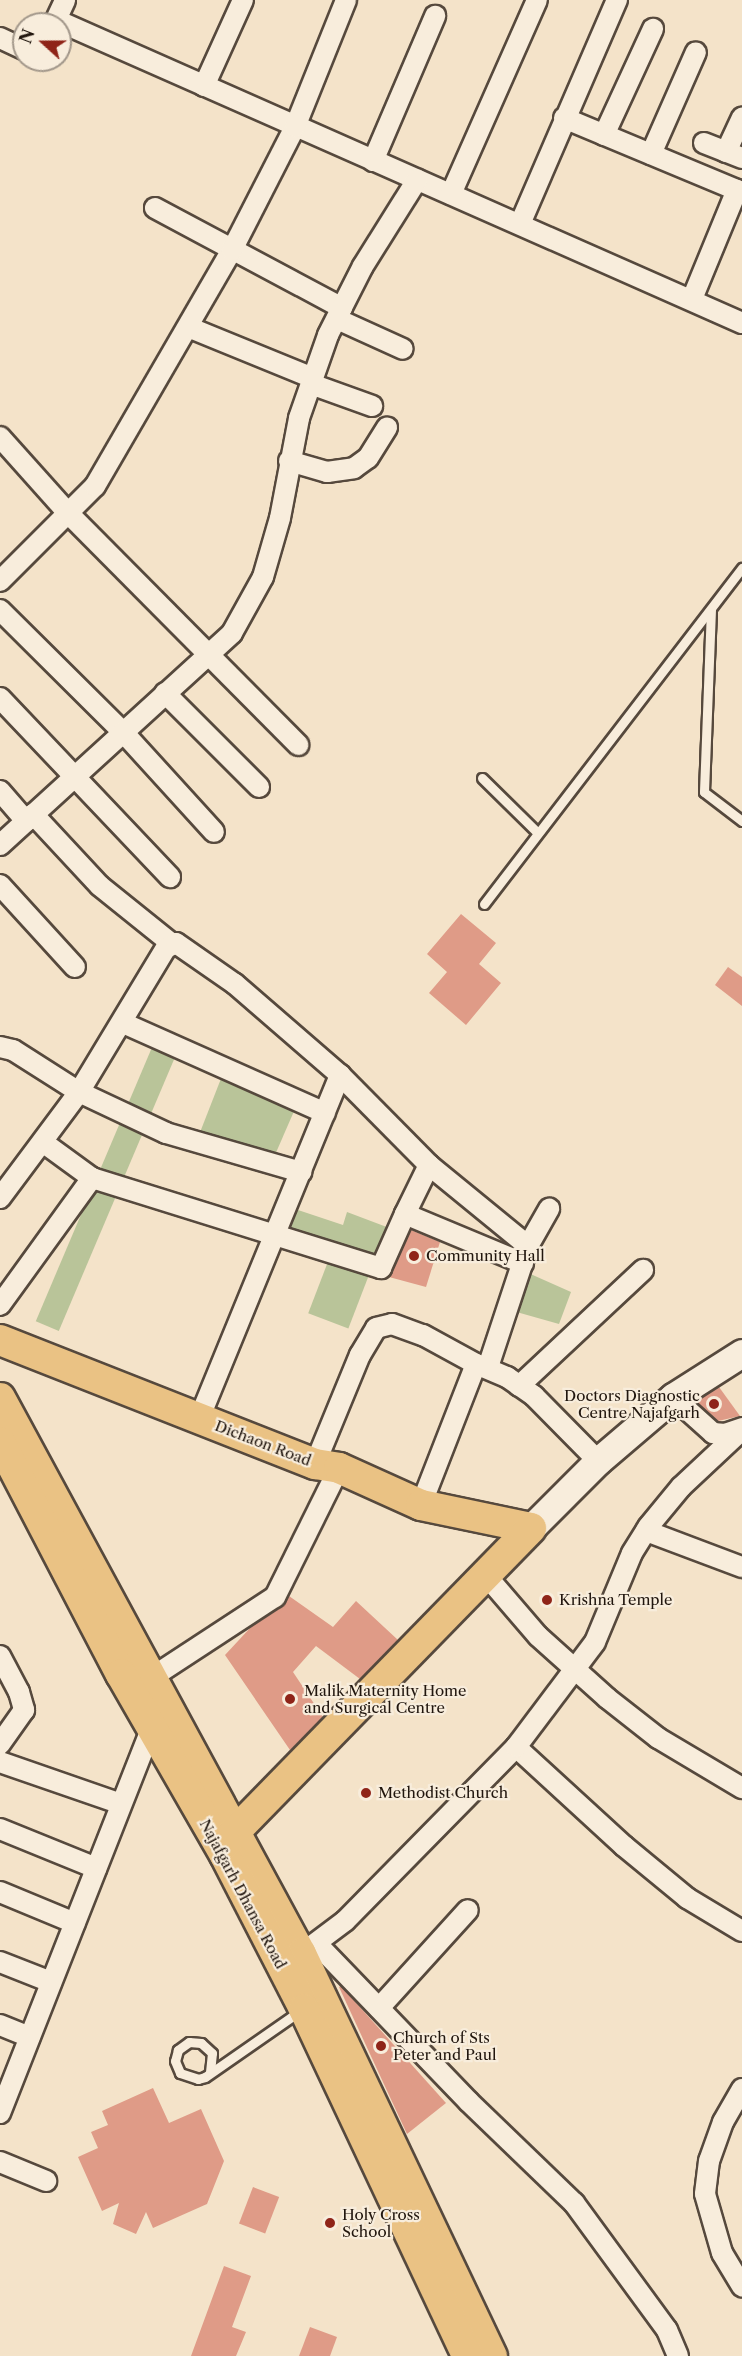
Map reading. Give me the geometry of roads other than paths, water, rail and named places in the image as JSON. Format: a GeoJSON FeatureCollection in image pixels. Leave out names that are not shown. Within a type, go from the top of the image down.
{"type":"FeatureCollection","features":[{"type":"Feature","properties":{"kind":"main road","name":"Dichaon Road"},"geometry":{"type":"LineString","coordinates":[[0,1340],[199,1419],[327,1466],[421,1505],[531,1528]]}},
{"type":"Feature","properties":{"kind":"main road"},"geometry":{"type":"LineString","coordinates":[[228,1840],[483,1572],[598,1461],[673,1397],[742,1353]]}},
{"type":"Feature","properties":{"kind":"main road"},"geometry":{"type":"LineString","coordinates":[[0,1398],[151,1678],[228,1840],[309,1949],[492,2356]]}},
{"type":"Feature","properties":{"kind":"main road","name":"Najafgarh Dhansa Road"},"geometry":{"type":"LineString","coordinates":[[0,1442],[151,1729],[228,1840],[303,2009],[467,2356]]}},
{"type":"Feature","properties":{"kind":"street"},"geometry":{"type":"LineString","coordinates":[[204,86],[243,0]]}},
{"type":"Feature","properties":{"kind":"street"},"geometry":{"type":"LineString","coordinates":[[0,581],[95,486],[232,250],[295,127],[346,0]]}},
{"type":"Feature","properties":{"kind":"street"},"geometry":{"type":"LineString","coordinates":[[451,194],[537,0]]}},
{"type":"Feature","properties":{"kind":"street"},"geometry":{"type":"LineString","coordinates":[[520,224],[617,0]]}},
{"type":"Feature","properties":{"kind":"street"},"geometry":{"type":"LineString","coordinates":[[373,161],[435,16]]}},
{"type":"Feature","properties":{"kind":"street"},"geometry":{"type":"LineString","coordinates":[[72,29],[692,299],[742,323]]}},
{"type":"Feature","properties":{"kind":"street"},"geometry":{"type":"LineString","coordinates":[[604,135],[653,29]]}},
{"type":"Feature","properties":{"kind":"street"},"geometry":{"type":"LineString","coordinates":[[651,154],[696,52]]}},
{"type":"Feature","properties":{"kind":"street"},"geometry":{"type":"LineString","coordinates":[[564,118],[740,191],[692,299]]}},
{"type":"Feature","properties":{"kind":"street"},"geometry":{"type":"LineString","coordinates":[[704,143],[734,155],[742,118]]}},
{"type":"Feature","properties":{"kind":"street"},"geometry":{"type":"LineString","coordinates":[[0,845],[232,633],[263,577],[280,518],[289,461],[312,381],[339,313],[417,180]]}},
{"type":"Feature","properties":{"kind":"street"},"geometry":{"type":"LineString","coordinates":[[155,208],[403,349]]}},
{"type":"Feature","properties":{"kind":"street"},"geometry":{"type":"LineString","coordinates":[[188,327],[372,406]]}},
{"type":"Feature","properties":{"kind":"street"},"geometry":{"type":"LineString","coordinates":[[289,461],[327,472],[354,468],[368,458],[387,427]]}},
{"type":"Feature","properties":{"kind":"street"},"geometry":{"type":"LineString","coordinates":[[0,437],[68,513],[207,656],[298,745]]}},
{"type":"Feature","properties":{"kind":"street"},"geometry":{"type":"LineString","coordinates":[[0,610],[123,732],[214,832]]}},
{"type":"Feature","properties":{"kind":"street"},"geometry":{"type":"LineString","coordinates":[[165,693],[259,788]]}},
{"type":"Feature","properties":{"kind":"street"},"geometry":{"type":"LineString","coordinates":[[0,698],[74,776],[118,817],[170,877]]}},
{"type":"Feature","properties":{"kind":"street"},"geometry":{"type":"LineString","coordinates":[[0,791],[30,817],[100,886],[171,943],[184,946],[235,984],[340,1074],[429,1165],[525,1254]]}},
{"type":"Feature","properties":{"kind":"street"},"geometry":{"type":"LineString","coordinates":[[0,885],[75,967]]}},
{"type":"Feature","properties":{"kind":"street"},"geometry":{"type":"LineString","coordinates":[[0,1198],[44,1143],[79,1092],[171,943]]}},
{"type":"Feature","properties":{"kind":"street"},"geometry":{"type":"LineString","coordinates":[[123,1023],[325,1113]]}},
{"type":"Feature","properties":{"kind":"street"},"geometry":{"type":"LineString","coordinates":[[0,1047],[79,1092],[166,1134],[301,1172]]}},
{"type":"Feature","properties":{"kind":"street"},"geometry":{"type":"LineString","coordinates":[[199,1419],[272,1233],[301,1172],[340,1074]]}},
{"type":"Feature","properties":{"kind":"street"},"geometry":{"type":"LineString","coordinates":[[44,1143],[92,1178],[381,1268],[429,1165]]}},
{"type":"Feature","properties":{"kind":"street"},"geometry":{"type":"LineString","coordinates":[[0,1305],[92,1178]]}},
{"type":"Feature","properties":{"kind":"street"},"geometry":{"type":"LineString","coordinates":[[421,1505],[482,1366],[525,1254],[549,1209]]}},
{"type":"Feature","properties":{"kind":"street"},"geometry":{"type":"LineString","coordinates":[[405,1214],[525,1254]]}},
{"type":"Feature","properties":{"kind":"street"},"geometry":{"type":"LineString","coordinates":[[519,1386],[643,1270]]}},
{"type":"Feature","properties":{"kind":"street"},"geometry":{"type":"LineString","coordinates":[[151,1678],[275,1597],[327,1466],[360,1355],[376,1328],[392,1324],[423,1335],[519,1386],[598,1461]]}},
{"type":"Feature","properties":{"kind":"street"},"geometry":{"type":"LineString","coordinates":[[673,1397],[713,1433],[725,1434],[742,1429]]}},
{"type":"Feature","properties":{"kind":"street"},"geometry":{"type":"LineString","coordinates":[[678,2356],[667,2330],[574,2203],[469,2102],[379,2008],[309,1949],[379,1888],[516,1747],[575,1671],[608,1617],[632,1553],[646,1530],[681,1487],[742,1429]]}},
{"type":"Feature","properties":{"kind":"street"},"geometry":{"type":"LineString","coordinates":[[646,1530],[687,1549],[742,1567]]}},
{"type":"Feature","properties":{"kind":"street"},"geometry":{"type":"LineString","coordinates":[[483,1572],[512,1609],[575,1671],[658,1738],[742,1788]]}},
{"type":"Feature","properties":{"kind":"street"},"geometry":{"type":"LineString","coordinates":[[0,1656],[19,1692],[24,1710],[0,1744]]}},
{"type":"Feature","properties":{"kind":"street"},"geometry":{"type":"LineString","coordinates":[[2,2103],[151,1729]]}},
{"type":"Feature","properties":{"kind":"street"},"geometry":{"type":"LineString","coordinates":[[516,1747],[624,1846],[687,1898],[742,1931]]}},
{"type":"Feature","properties":{"kind":"street"},"geometry":{"type":"LineString","coordinates":[[0,1762],[121,1804]]}},
{"type":"Feature","properties":{"kind":"street"},"geometry":{"type":"LineString","coordinates":[[0,1829],[96,1868]]}},
{"type":"Feature","properties":{"kind":"street"},"geometry":{"type":"LineString","coordinates":[[0,1892],[75,1923]]}},
{"type":"Feature","properties":{"kind":"street"},"geometry":{"type":"LineString","coordinates":[[379,2008],[468,1910]]}},
{"type":"Feature","properties":{"kind":"street"},"geometry":{"type":"LineString","coordinates":[[0,1962],[51,1982]]}},
{"type":"Feature","properties":{"kind":"street"},"geometry":{"type":"LineString","coordinates":[[0,2025],[30,2037]]}},
{"type":"Feature","properties":{"kind":"street"},"geometry":{"type":"LineString","coordinates":[[742,2089],[723,2122],[709,2161],[705,2194],[722,2253],[742,2286]]}},
{"type":"Feature","properties":{"kind":"street"},"geometry":{"type":"LineString","coordinates":[[0,2162],[46,2181]]}},
{"type":"Feature","properties":{"kind":"lane"},"geometry":{"type":"LineString","coordinates":[[484,904],[742,568]]}},
{"type":"Feature","properties":{"kind":"lane"},"geometry":{"type":"LineString","coordinates":[[711,608],[704,792],[742,821]]}},
{"type":"Feature","properties":{"kind":"lane"},"geometry":{"type":"LineString","coordinates":[[482,778],[538,833]]}},
{"type":"Feature","properties":{"kind":"lane"},"geometry":{"type":"LineString","coordinates":[[210,2072],[214,2059],[208,2047],[195,2041],[178,2050],[177,2068],[185,2078],[198,2079],[210,2072],[303,2009]]}},
{"type":"Feature","properties":{"kind":"place","name":"Community Hall"},"geometry":{"type":"Point","coordinates":[414,1256]}},
{"type":"Feature","properties":{"kind":"place","name":"Doctors Diagnostic Centre Najafgarh"},"geometry":{"type":"Point","coordinates":[714,1404]}},
{"type":"Feature","properties":{"kind":"place","name":"Krishna Temple"},"geometry":{"type":"Point","coordinates":[547,1600]}},
{"type":"Feature","properties":{"kind":"place","name":"Malik Maternity Home and Surgical Centre"},"geometry":{"type":"Point","coordinates":[290,1699]}},
{"type":"Feature","properties":{"kind":"place","name":"Methodist Church"},"geometry":{"type":"Point","coordinates":[366,1793]}},
{"type":"Feature","properties":{"kind":"place","name":"Church of Sts Peter and Paul"},"geometry":{"type":"Point","coordinates":[381,2046]}},
{"type":"Feature","properties":{"kind":"place","name":"Holy Cross School"},"geometry":{"type":"Point","coordinates":[330,2223]}}]}
